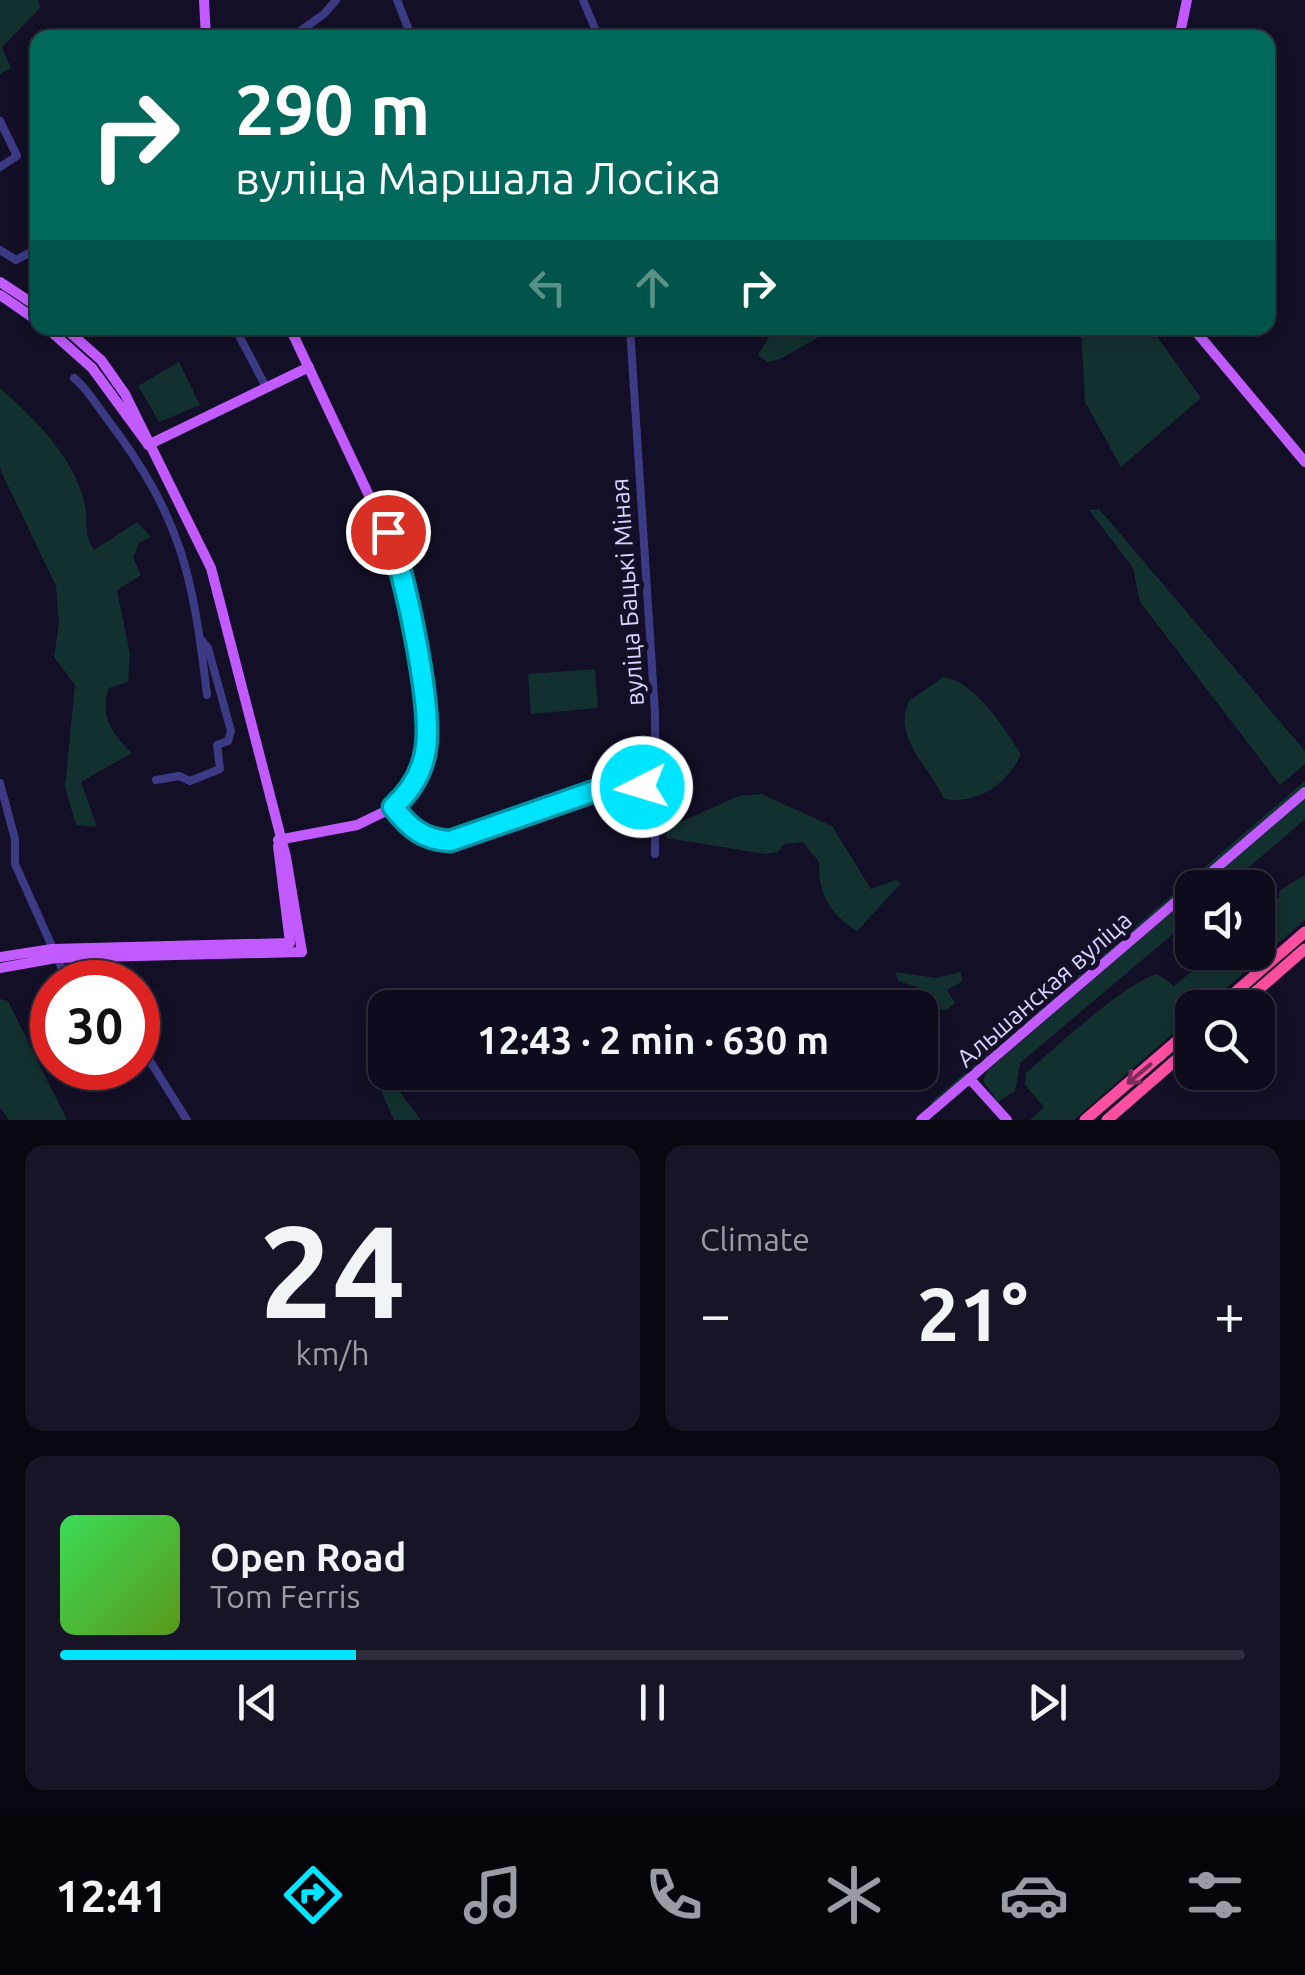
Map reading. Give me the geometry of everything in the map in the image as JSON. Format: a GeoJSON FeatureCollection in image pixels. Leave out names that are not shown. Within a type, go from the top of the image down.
{"type":"FeatureCollection","features":[{"type":"Feature","properties":{"kind":"highway"},"geometry":{"type":"LineString","coordinates":[[1238,990],[1305,932]]}},
{"type":"Feature","properties":{"kind":"highway"},"geometry":{"type":"LineString","coordinates":[[1258,990],[1305,949]]}},
{"type":"Feature","properties":{"kind":"highway"},"geometry":{"type":"LineString","coordinates":[[1085,1120],[1175,1043]]}},
{"type":"Feature","properties":{"kind":"highway"},"geometry":{"type":"LineString","coordinates":[[1107,1120],[1175,1061]]}},
{"type":"Feature","properties":{"kind":"main road"},"geometry":{"type":"LineString","coordinates":[[204,0],[206,30]]}},
{"type":"Feature","properties":{"kind":"main road"},"geometry":{"type":"LineString","coordinates":[[1180,30],[1187,0]]}},
{"type":"Feature","properties":{"kind":"main road"},"geometry":{"type":"LineString","coordinates":[[0,282],[30,302]]}},
{"type":"Feature","properties":{"kind":"main road"},"geometry":{"type":"LineString","coordinates":[[0,295],[30,315]]}},
{"type":"Feature","properties":{"kind":"main road"},"geometry":{"type":"LineString","coordinates":[[55,335],[92,368],[148,445]]}},
{"type":"Feature","properties":{"kind":"main road"},"geometry":{"type":"LineString","coordinates":[[0,958],[295,943],[253,726],[211,568],[116,378],[72,335]]}},
{"type":"Feature","properties":{"kind":"main road"},"geometry":{"type":"LineString","coordinates":[[278,840],[357,825],[393,807],[415,780],[427,737],[402,574],[382,517],[293,335]]}},
{"type":"Feature","properties":{"kind":"main road"},"geometry":{"type":"LineString","coordinates":[[1199,335],[1305,462]]}},
{"type":"Feature","properties":{"kind":"main road"},"geometry":{"type":"LineString","coordinates":[[148,445],[308,368]]}},
{"type":"Feature","properties":{"kind":"main road","name":"Альшанская вуліца"},"geometry":{"type":"LineString","coordinates":[[1214,870],[1305,792]]}},
{"type":"Feature","properties":{"kind":"main road","name":"Альшанская вуліца"},"geometry":{"type":"LineString","coordinates":[[921,1120],[1175,903]]}},
{"type":"Feature","properties":{"kind":"main road"},"geometry":{"type":"LineString","coordinates":[[0,968],[54,954]]}},
{"type":"Feature","properties":{"kind":"main road"},"geometry":{"type":"LineString","coordinates":[[970,1079],[1007,1120]]}},
{"type":"Feature","properties":{"kind":"street"},"geometry":{"type":"LineString","coordinates":[[301,30],[336,0]]}},
{"type":"Feature","properties":{"kind":"street"},"geometry":{"type":"LineString","coordinates":[[397,0],[409,30]]}},
{"type":"Feature","properties":{"kind":"street"},"geometry":{"type":"LineString","coordinates":[[583,0],[596,30]]}},
{"type":"Feature","properties":{"kind":"street"},"geometry":{"type":"LineString","coordinates":[[0,121],[16,156],[0,167]]}},
{"type":"Feature","properties":{"kind":"street"},"geometry":{"type":"LineString","coordinates":[[0,250],[16,260],[30,252]]}},
{"type":"Feature","properties":{"kind":"street"},"geometry":{"type":"LineString","coordinates":[[239,335],[266,387]]}},
{"type":"Feature","properties":{"kind":"street","name":"вуліца Бацькі Міная"},"geometry":{"type":"LineString","coordinates":[[630,335],[654,694],[655,854]]}},
{"type":"Feature","properties":{"kind":"street"},"geometry":{"type":"LineString","coordinates":[[74,378],[132,453],[178,538],[191,575],[207,694]]}},
{"type":"Feature","properties":{"kind":"street"},"geometry":{"type":"LineString","coordinates":[[132,453],[148,445]]}},
{"type":"Feature","properties":{"kind":"street"},"geometry":{"type":"LineString","coordinates":[[156,780],[178,776],[190,781],[220,769],[216,746],[228,740],[231,730],[208,648],[200,638]]}},
{"type":"Feature","properties":{"kind":"street"},"geometry":{"type":"LineString","coordinates":[[231,730],[253,726]]}},
{"type":"Feature","properties":{"kind":"street"},"geometry":{"type":"LineString","coordinates":[[0,783],[15,840],[15,864],[57,960]]}},
{"type":"Feature","properties":{"kind":"street"},"geometry":{"type":"LineString","coordinates":[[393,807],[419,834],[450,841],[603,788],[654,786]]}},
{"type":"Feature","properties":{"kind":"street"},"geometry":{"type":"LineString","coordinates":[[160,1077],[187,1120]]}},
{"type":"Feature","properties":{"kind":"green space"},"geometry":{"type":"Polygon","coordinates":[[[0,0],[38,0],[40,8],[2,47],[11,68],[0,74],[0,0]]]}},
{"type":"Feature","properties":{"kind":"green space"},"geometry":{"type":"Polygon","coordinates":[[[770,335],[823,335],[780,359],[767,362],[758,355],[770,335]]]}},
{"type":"Feature","properties":{"kind":"green space"},"geometry":{"type":"Polygon","coordinates":[[[1081,335],[1156,335],[1201,398],[1121,467],[1085,402],[1081,335]]]}},
{"type":"Feature","properties":{"kind":"green space"},"geometry":{"type":"Polygon","coordinates":[[[179,362],[200,405],[159,422],[138,386],[179,362]]]}},
{"type":"Feature","properties":{"kind":"green space"},"geometry":{"type":"Polygon","coordinates":[[[0,388],[63,455],[80,488],[87,533],[94,550],[137,522],[151,537],[139,543],[133,557],[141,575],[117,590],[130,654],[128,682],[109,688],[106,698],[109,724],[132,753],[81,782],[97,827],[76,825],[65,787],[75,685],[54,657],[59,623],[56,586],[0,469],[0,388]]]}},
{"type":"Feature","properties":{"kind":"green space"},"geometry":{"type":"Polygon","coordinates":[[[1099,509],[1305,751],[1305,764],[1280,785],[1140,602],[1133,568],[1089,510],[1099,509]]]}},
{"type":"Feature","properties":{"kind":"green space"},"geometry":{"type":"Polygon","coordinates":[[[595,669],[598,708],[531,714],[528,674],[595,669]]]}},
{"type":"Feature","properties":{"kind":"green space"},"geometry":{"type":"Polygon","coordinates":[[[943,677],[955,680],[977,696],[1021,754],[1000,783],[968,799],[944,799],[915,752],[905,727],[909,701],[943,677]]]}},
{"type":"Feature","properties":{"kind":"green space"},"geometry":{"type":"Polygon","coordinates":[[[1305,781],[1305,786],[1207,870],[1201,870],[1305,781]]]}},
{"type":"Feature","properties":{"kind":"green space"},"geometry":{"type":"Polygon","coordinates":[[[761,794],[832,826],[871,889],[896,880],[901,883],[857,931],[827,902],[819,862],[803,842],[784,844],[778,852],[766,854],[666,838],[667,828],[739,796],[761,794]]]}},
{"type":"Feature","properties":{"kind":"green space"},"geometry":{"type":"Polygon","coordinates":[[[1305,797],[1305,819],[1246,870],[1221,870],[1305,797]]]}},
{"type":"Feature","properties":{"kind":"green space"},"geometry":{"type":"Polygon","coordinates":[[[1305,875],[1305,920],[1275,946],[1275,900],[1279,891],[1305,875]]]}},
{"type":"Feature","properties":{"kind":"green space"},"geometry":{"type":"Polygon","coordinates":[[[1175,893],[1175,898],[931,1107],[931,1102],[1175,893]]]}},
{"type":"Feature","properties":{"kind":"green space"},"geometry":{"type":"Polygon","coordinates":[[[1175,909],[1175,932],[1020,1063],[1015,1091],[998,1102],[983,1081],[988,1070],[1175,909]]]}},
{"type":"Feature","properties":{"kind":"green space"},"geometry":{"type":"Polygon","coordinates":[[[1193,970],[1247,970],[1224,990],[1175,990],[1175,1032],[1074,1120],[1030,1120],[1044,1107],[1025,1085],[1026,1073],[1127,989],[1157,974],[1174,986],[1193,970]]]}},
{"type":"Feature","properties":{"kind":"green space"},"geometry":{"type":"Polygon","coordinates":[[[895,972],[937,978],[960,972],[963,981],[947,990],[955,1003],[946,1010],[938,1009],[938,990],[921,990],[898,981],[895,972]]]}},
{"type":"Feature","properties":{"kind":"green space"},"geometry":{"type":"Polygon","coordinates":[[[0,999],[8,1001],[30,1045],[30,1090],[52,1090],[67,1120],[9,1120],[0,1107],[0,999]]]}},
{"type":"Feature","properties":{"kind":"green space"},"geometry":{"type":"Polygon","coordinates":[[[381,1090],[398,1090],[421,1120],[394,1120],[381,1090]]]}},
{"type":"Feature","properties":{"kind":"route"},"geometry":{"type":"LineString","coordinates":[[388,532],[402,574],[426,727],[421,766],[410,789],[393,807],[402,818],[433,841],[450,841],[603,788],[642,787]]}}]}
